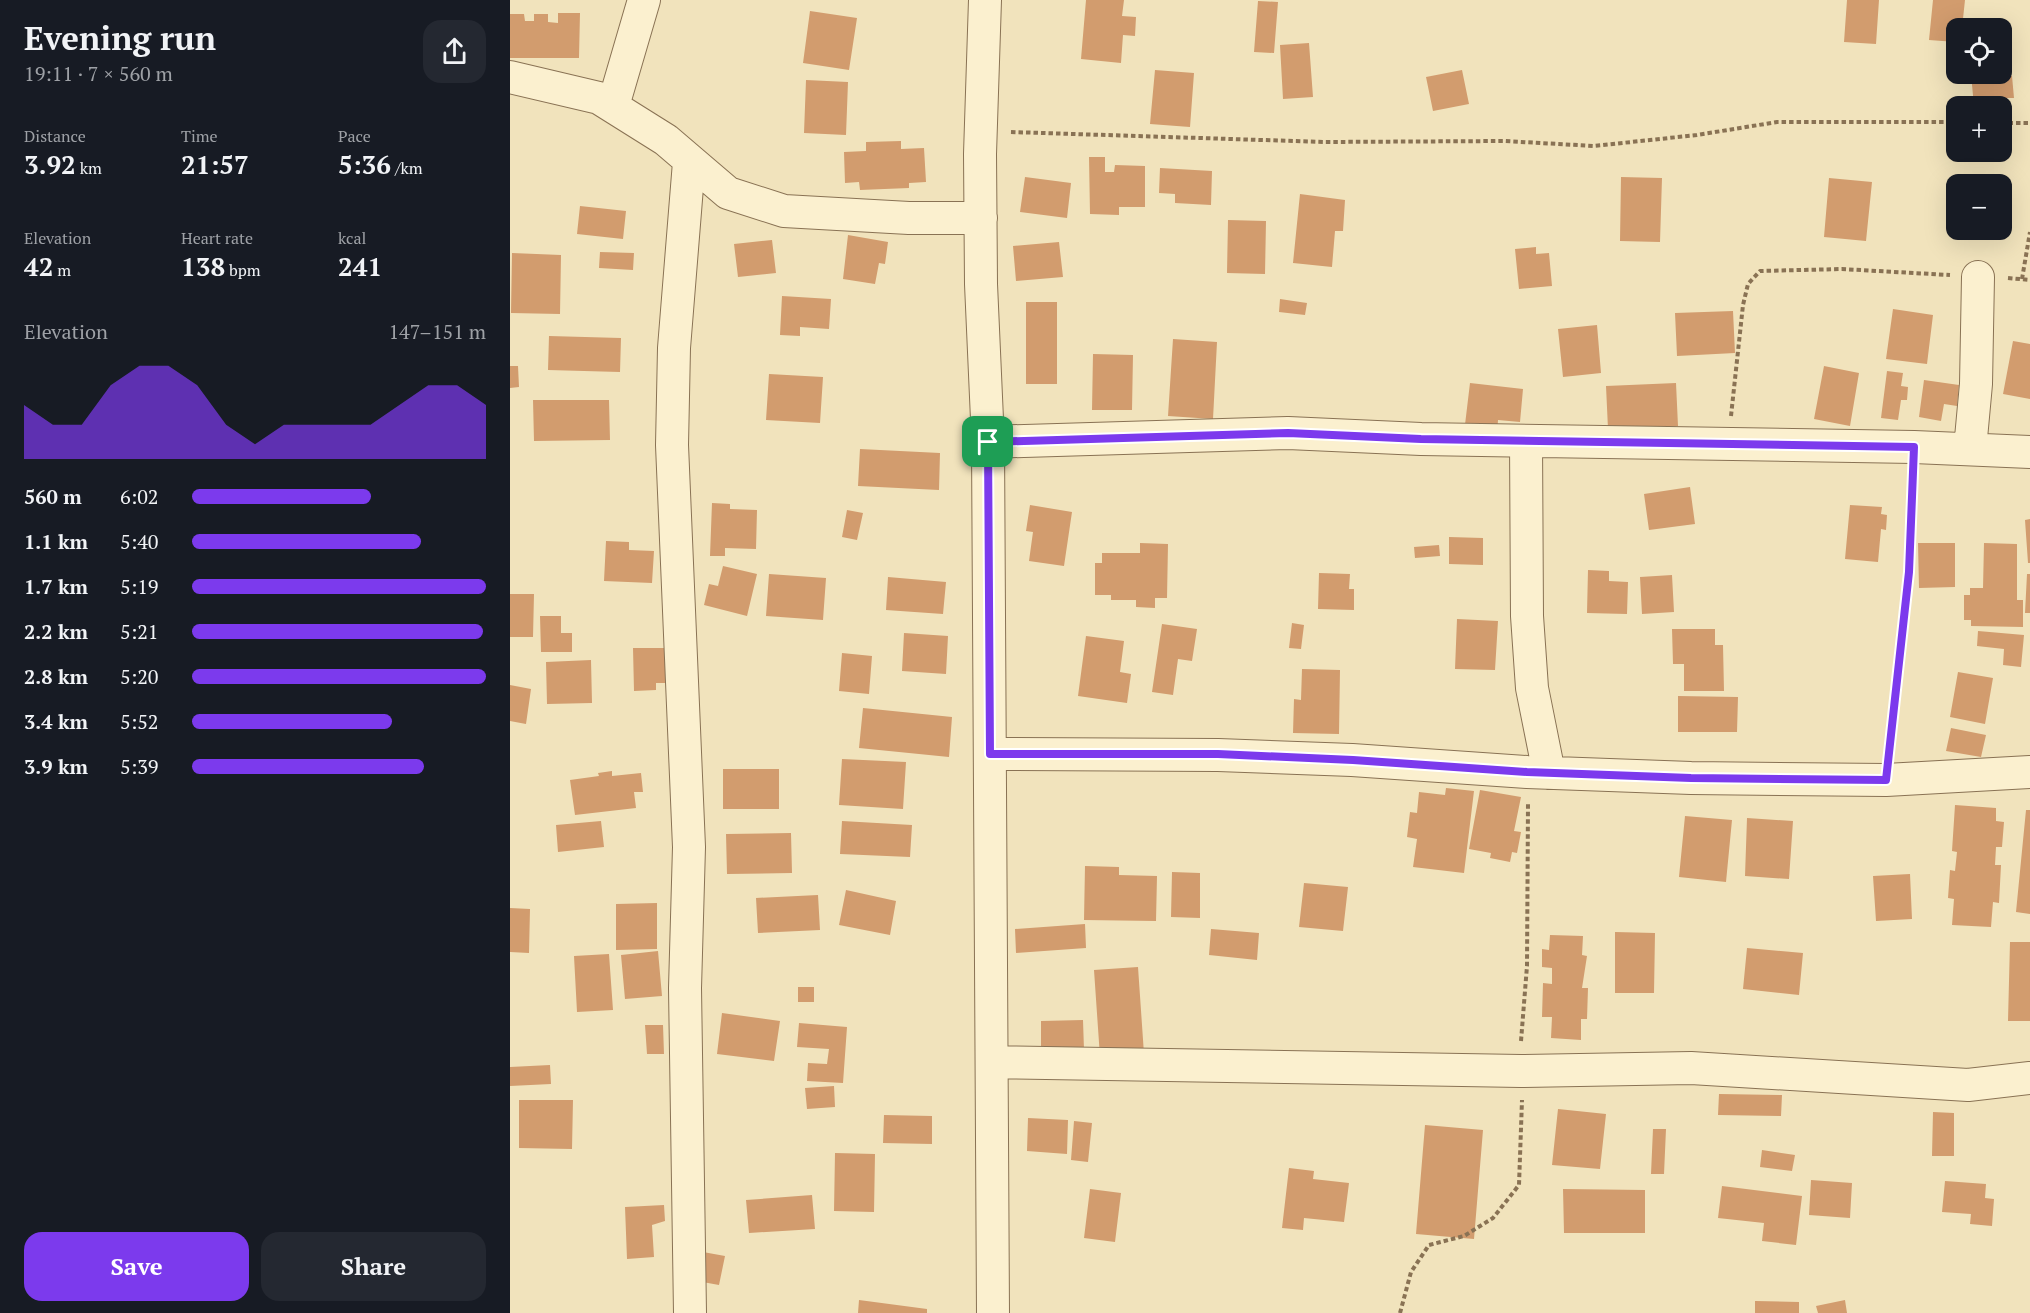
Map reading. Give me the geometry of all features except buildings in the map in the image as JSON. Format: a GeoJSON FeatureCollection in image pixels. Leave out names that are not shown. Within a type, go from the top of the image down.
{"type":"FeatureCollection","features":[{"type":"Feature","properties":{"kind":"street"},"geometry":{"type":"LineString","coordinates":[[613,106],[644,0]]}},
{"type":"Feature","properties":{"kind":"street"},"geometry":{"type":"LineString","coordinates":[[985,0],[981,218],[982,343],[988,442],[993,1313]]}},
{"type":"Feature","properties":{"kind":"street"},"geometry":{"type":"LineString","coordinates":[[510,77],[599,98],[666,140],[728,193],[784,211],[909,218],[981,218]]}},
{"type":"Feature","properties":{"kind":"street"},"geometry":{"type":"LineString","coordinates":[[689,162],[674,348],[672,445],[689,847],[685,988],[690,1313]]}},
{"type":"Feature","properties":{"kind":"street"},"geometry":{"type":"LineString","coordinates":[[1970,449],[1976,384],[1978,277]]}},
{"type":"Feature","properties":{"kind":"street"},"geometry":{"type":"LineString","coordinates":[[988,442],[1288,433],[1526,441],[1914,447],[2030,452]]}},
{"type":"Feature","properties":{"kind":"street"},"geometry":{"type":"LineString","coordinates":[[1526,441],[1528,628],[1532,688],[1549,772]]}},
{"type":"Feature","properties":{"kind":"street"},"geometry":{"type":"LineString","coordinates":[[990,754],[1218,754],[1691,778],[1886,780],[2030,772]]}},
{"type":"Feature","properties":{"kind":"street"},"geometry":{"type":"LineString","coordinates":[[992,1062],[1521,1071],[1690,1068],[1968,1085],[2030,1078]]}},
{"type":"Feature","properties":{"kind":"path"},"geometry":{"type":"LineString","coordinates":[[981,131],[1324,142],[1504,141],[1594,146],[1697,135],[1777,122],[1946,122]]}},
{"type":"Feature","properties":{"kind":"path"},"geometry":{"type":"LineString","coordinates":[[2012,123],[2030,123]]}},
{"type":"Feature","properties":{"kind":"path"},"geometry":{"type":"LineString","coordinates":[[2022,279],[2030,232]]}},
{"type":"Feature","properties":{"kind":"path"},"geometry":{"type":"LineString","coordinates":[[1728,444],[1743,305],[1748,284],[1760,271],[1842,269],[2030,280]]}},
{"type":"Feature","properties":{"kind":"path"},"geometry":{"type":"LineString","coordinates":[[1886,780],[1909,572],[1914,447]]}},
{"type":"Feature","properties":{"kind":"route"},"geometry":{"type":"LineString","coordinates":[[1288,433],[1421,439],[1914,447],[1911,467],[1909,572],[1886,780],[1691,778],[1527,772],[1353,760],[1218,754],[990,754],[988,442],[1134,440],[1288,433]]}}]}
